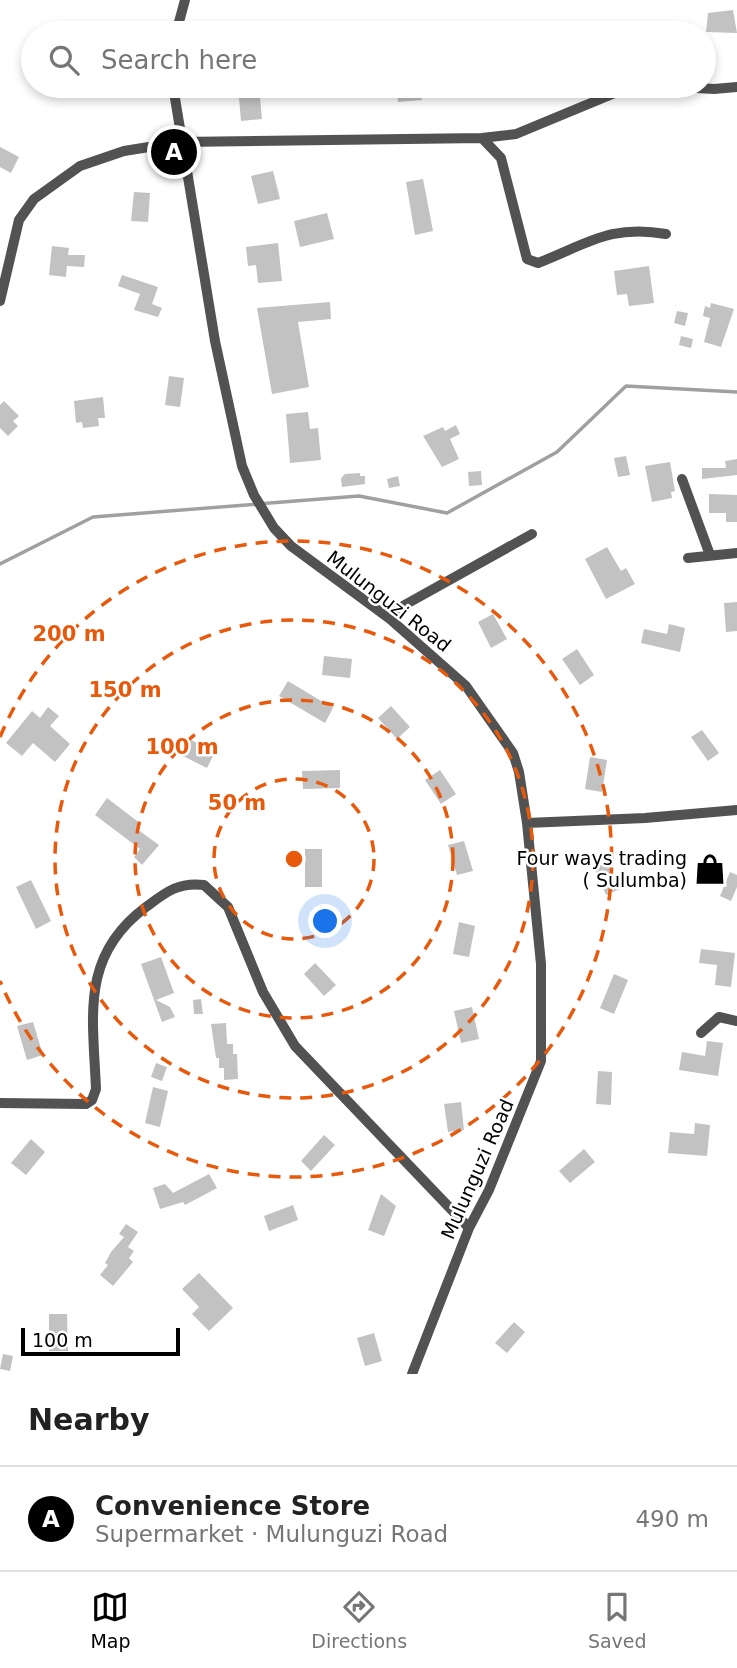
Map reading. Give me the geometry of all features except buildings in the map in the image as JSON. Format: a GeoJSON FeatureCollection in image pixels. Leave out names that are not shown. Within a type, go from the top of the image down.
{"type":"FeatureCollection","features":[{"type":"Feature","properties":{"kind":"street"},"geometry":{"type":"LineString","coordinates":[[179,21],[185,0]]}},
{"type":"Feature","properties":{"kind":"street"},"geometry":{"type":"LineString","coordinates":[[716,89],[737,87]]}},
{"type":"Feature","properties":{"kind":"street","name":"Mulunguzi Road"},"geometry":{"type":"LineString","coordinates":[[174,98],[215,341],[242,466],[254,495],[274,528],[291,546],[390,619],[466,685],[513,753],[527,823],[541,964],[541,1061],[489,1190],[469,1228],[412,1374]]}},
{"type":"Feature","properties":{"kind":"street"},"geometry":{"type":"LineString","coordinates":[[0,301],[15,231],[34,199],[80,166],[124,151],[180,142],[482,138],[516,134],[603,98]]}},
{"type":"Feature","properties":{"kind":"street"},"geometry":{"type":"LineString","coordinates":[[482,138],[500,158],[527,259],[531,262],[538,263],[610,233],[640,230],[666,234]]}},
{"type":"Feature","properties":{"kind":"street"},"geometry":{"type":"LineString","coordinates":[[682,479],[710,555]]}},
{"type":"Feature","properties":{"kind":"street"},"geometry":{"type":"LineString","coordinates":[[390,619],[401,607],[532,534]]}},
{"type":"Feature","properties":{"kind":"street"},"geometry":{"type":"LineString","coordinates":[[688,558],[737,553]]}},
{"type":"Feature","properties":{"kind":"street"},"geometry":{"type":"LineString","coordinates":[[527,823],[645,818],[737,810]]}},
{"type":"Feature","properties":{"kind":"street"},"geometry":{"type":"LineString","coordinates":[[0,1102],[86,1104],[92,1100],[96,1089],[93,1005],[96,977],[105,952],[133,916],[176,885],[204,885],[228,907],[263,992],[295,1046],[469,1228]]}},
{"type":"Feature","properties":{"kind":"street"},"geometry":{"type":"LineString","coordinates":[[701,1033],[719,1017],[737,1021]]}},
{"type":"Feature","properties":{"kind":"waterway"},"geometry":{"type":"LineString","coordinates":[[0,564],[93,517],[359,496],[447,513],[557,452],[626,386],[737,392]]}},
{"type":"Feature","properties":{"kind":"place","name":"Convenience Store"},"geometry":{"type":"Point","coordinates":[174,152]}},
{"type":"Feature","properties":{"kind":"place","name":"Four ways trading ( Sulumba)"},"geometry":{"type":"Point","coordinates":[710,869]}}]}
